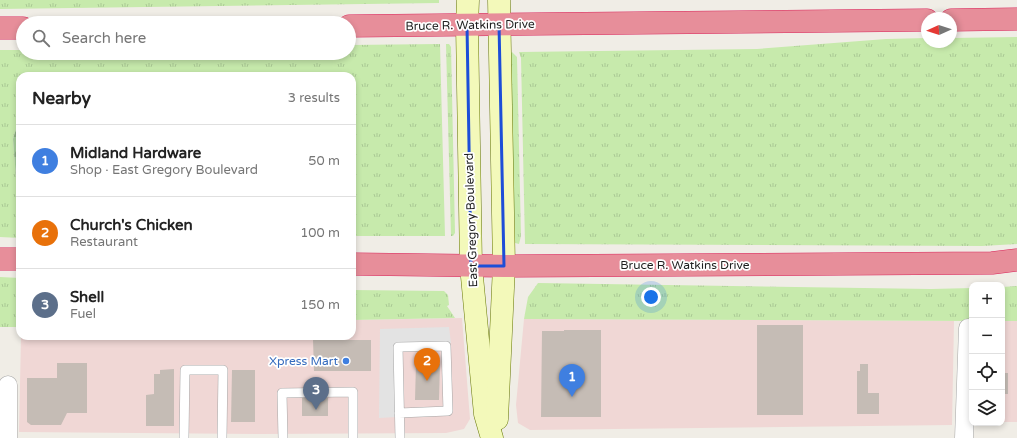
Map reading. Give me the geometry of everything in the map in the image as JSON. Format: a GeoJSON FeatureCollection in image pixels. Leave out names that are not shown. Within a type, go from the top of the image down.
{"type":"FeatureCollection","features":[{"type":"Feature","properties":{"kind":"highway"},"geometry":{"type":"LineString","coordinates":[[957,20],[1017,19]]}},
{"type":"Feature","properties":{"kind":"highway","name":"Bruce R. Watkins Drive"},"geometry":{"type":"LineString","coordinates":[[356,26],[921,20]]}},
{"type":"Feature","properties":{"kind":"highway"},"geometry":{"type":"LineString","coordinates":[[0,28],[16,28]]}},
{"type":"Feature","properties":{"kind":"highway"},"geometry":{"type":"LineString","coordinates":[[0,259],[16,259]]}},
{"type":"Feature","properties":{"kind":"highway","name":"Bruce R. Watkins Drive"},"geometry":{"type":"LineString","coordinates":[[356,264],[504,266],[992,263],[1017,260]]}},
{"type":"Feature","properties":{"kind":"main road","name":"East Gregory Boulevard"},"geometry":{"type":"LineString","coordinates":[[468,0],[467,25],[471,266],[485,414],[492,438]]}},
{"type":"Feature","properties":{"kind":"main road"},"geometry":{"type":"LineString","coordinates":[[496,438],[504,266],[499,0]]}},
{"type":"Feature","properties":{"kind":"street"},"geometry":{"type":"LineString","coordinates":[[964,438],[968,328]]}},
{"type":"Feature","properties":{"kind":"street"},"geometry":{"type":"LineString","coordinates":[[8,385],[8,438]]}},
{"type":"Feature","properties":{"kind":"lane"},"geometry":{"type":"LineString","coordinates":[[399,413],[448,411],[446,346],[398,347],[399,413],[400,438]]}},
{"type":"Feature","properties":{"kind":"lane"},"geometry":{"type":"LineString","coordinates":[[184,438],[185,370],[223,370],[222,438]]}},
{"type":"Feature","properties":{"kind":"lane"},"geometry":{"type":"LineString","coordinates":[[283,438],[282,393],[352,392],[353,438]]}},
{"type":"Feature","properties":{"kind":"highlighted area"},"geometry":{"type":"Polygon","coordinates":[[[499,24],[504,266],[471,266],[467,25],[499,24]]]}},
{"type":"Feature","properties":{"kind":"shaded area"},"geometry":{"type":"Polygon","coordinates":[[[462,318],[470,419],[464,429],[446,433],[262,434],[19,432],[21,340],[356,340],[356,320],[462,318]]]}},
{"type":"Feature","properties":{"kind":"shaded area"},"geometry":{"type":"Polygon","coordinates":[[[524,319],[954,321],[952,425],[530,430],[518,423],[516,405],[524,319]]]}},
{"type":"Feature","properties":{"kind":"shaded area"},"geometry":{"type":"Polygon","coordinates":[[[1005,321],[1017,321],[1017,422],[1005,422],[1005,321]]]}},
{"type":"Feature","properties":{"kind":"shaded area"},"geometry":{"type":"Polygon","coordinates":[[[449,327],[451,343],[396,345],[397,417],[379,418],[380,329],[449,327]]]}},
{"type":"Feature","properties":{"kind":"green space"},"geometry":{"type":"Polygon","coordinates":[[[0,0],[439,0],[439,3],[0,9],[0,0]]]}},
{"type":"Feature","properties":{"kind":"green space"},"geometry":{"type":"Polygon","coordinates":[[[1017,37],[1017,244],[982,246],[525,244],[521,58],[519,52],[757,49],[886,39],[921,38],[921,48],[957,48],[957,38],[1017,37]]]}},
{"type":"Feature","properties":{"kind":"green space"},"geometry":{"type":"Polygon","coordinates":[[[440,44],[445,236],[356,236],[356,72],[16,72],[16,129],[13,139],[16,177],[16,238],[0,237],[0,50],[16,50],[16,60],[356,60],[356,45],[440,44]]]}},
{"type":"Feature","properties":{"kind":"green space"},"geometry":{"type":"Polygon","coordinates":[[[446,44],[449,44],[451,47],[455,233],[453,236],[451,236],[446,44]]]}},
{"type":"Feature","properties":{"kind":"green space"},"geometry":{"type":"Polygon","coordinates":[[[512,52],[517,57],[521,236],[519,244],[515,243],[510,54],[512,52]]]}},
{"type":"Feature","properties":{"kind":"green space"},"geometry":{"type":"Polygon","coordinates":[[[16,129],[16,177],[13,139],[16,129]]]}},
{"type":"Feature","properties":{"kind":"green space"},"geometry":{"type":"Polygon","coordinates":[[[0,277],[16,278],[16,327],[0,327],[0,277]]]}},
{"type":"Feature","properties":{"kind":"green space"},"geometry":{"type":"Polygon","coordinates":[[[538,283],[931,289],[969,288],[969,321],[524,319],[528,297],[538,283]]]}},
{"type":"Feature","properties":{"kind":"green space"},"geometry":{"type":"Polygon","coordinates":[[[1017,286],[1017,321],[1005,321],[1005,287],[1017,286]]]}},
{"type":"Feature","properties":{"kind":"green space"},"geometry":{"type":"Polygon","coordinates":[[[356,290],[444,291],[448,295],[449,305],[447,306],[455,318],[356,320],[356,290]]]}},
{"type":"Feature","properties":{"kind":"building"},"geometry":{"type":"Polygon","coordinates":[[[757,325],[803,325],[803,415],[757,415],[757,325]]]}},
{"type":"Feature","properties":{"kind":"building"},"geometry":{"type":"Polygon","coordinates":[[[601,330],[601,417],[541,417],[542,331],[601,330]]]}},
{"type":"Feature","properties":{"kind":"building"},"geometry":{"type":"Polygon","coordinates":[[[313,340],[371,340],[371,371],[314,371],[313,340]]]}},
{"type":"Feature","properties":{"kind":"building"},"geometry":{"type":"Polygon","coordinates":[[[57,363],[87,363],[87,413],[67,413],[61,425],[31,425],[27,422],[27,378],[57,378],[57,363]]]}},
{"type":"Feature","properties":{"kind":"building"},"geometry":{"type":"Polygon","coordinates":[[[416,363],[440,364],[439,400],[415,400],[416,363]]]}},
{"type":"Feature","properties":{"kind":"building"},"geometry":{"type":"Polygon","coordinates":[[[860,364],[868,364],[868,393],[879,393],[879,414],[857,414],[857,371],[860,371],[860,364]]]}},
{"type":"Feature","properties":{"kind":"building"},"geometry":{"type":"Polygon","coordinates":[[[174,369],[174,426],[146,426],[146,395],[154,394],[154,374],[160,374],[160,370],[174,369]]]}},
{"type":"Feature","properties":{"kind":"building"},"geometry":{"type":"Polygon","coordinates":[[[232,370],[255,370],[255,422],[231,422],[232,370]]]}},
{"type":"Feature","properties":{"kind":"building"},"geometry":{"type":"Polygon","coordinates":[[[1005,373],[1008,373],[1008,394],[1005,394],[1005,373]]]}},
{"type":"Feature","properties":{"kind":"building"},"geometry":{"type":"Polygon","coordinates":[[[302,398],[328,398],[328,416],[302,416],[302,398]]]}},
{"type":"Feature","properties":{"kind":"place","name":"Xpress Mart"},"geometry":{"type":"Point","coordinates":[346,361]}},
{"type":"Feature","properties":{"kind":"place","name":"Church's Chicken"},"geometry":{"type":"Point","coordinates":[427,381]}},
{"type":"Feature","properties":{"kind":"place","name":"Midland Hardware"},"geometry":{"type":"Point","coordinates":[572,397]}},
{"type":"Feature","properties":{"kind":"place","name":"Shell"},"geometry":{"type":"Point","coordinates":[316,410]}}]}
